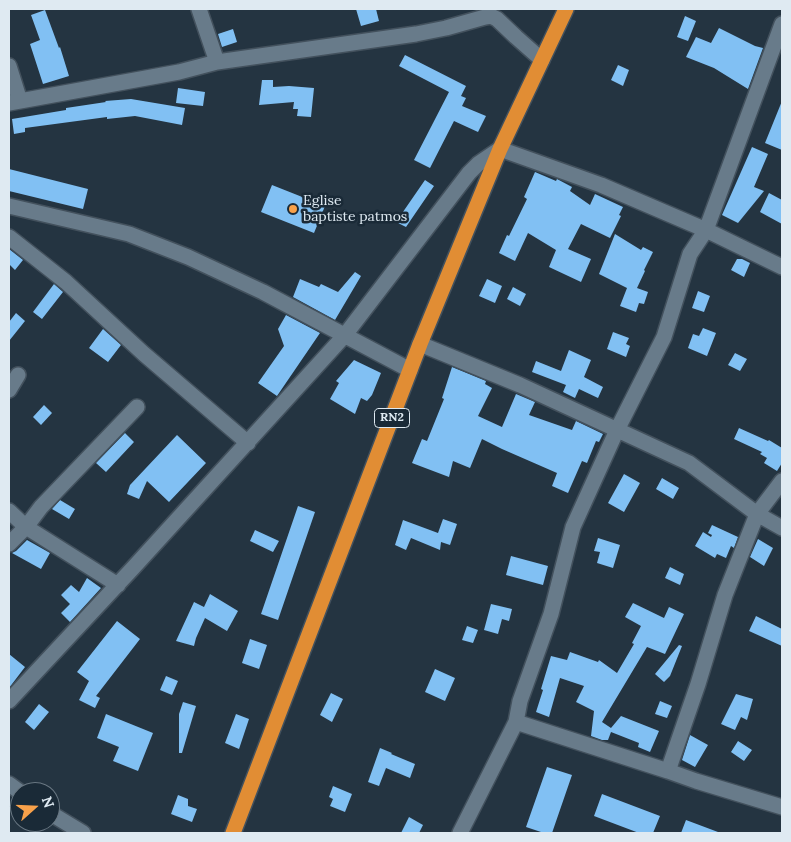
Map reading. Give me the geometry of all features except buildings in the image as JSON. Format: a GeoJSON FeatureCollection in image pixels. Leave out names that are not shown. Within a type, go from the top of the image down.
{"type":"FeatureCollection","features":[{"type":"Feature","properties":{"kind":"highway","name":"RN2"},"geometry":{"type":"LineString","coordinates":[[233,833],[420,344],[500,149],[566,9]]}},
{"type":"Feature","properties":{"kind":"street"},"geometry":{"type":"LineString","coordinates":[[199,9],[217,62]]}},
{"type":"Feature","properties":{"kind":"street"},"geometry":{"type":"LineString","coordinates":[[9,66],[14,102],[178,72],[217,62],[416,34],[485,17],[489,12],[542,60]]}},
{"type":"Feature","properties":{"kind":"street"},"geometry":{"type":"LineString","coordinates":[[460,833],[516,722],[520,701],[551,614],[573,527],[617,430],[664,337],[690,254],[706,230],[782,24]]}},
{"type":"Feature","properties":{"kind":"street"},"geometry":{"type":"LineString","coordinates":[[9,701],[118,585],[345,335],[469,172],[500,149],[601,185],[706,230],[782,267]]}},
{"type":"Feature","properties":{"kind":"street"},"geometry":{"type":"LineString","coordinates":[[9,206],[129,234],[188,257],[254,288],[410,370]]}},
{"type":"Feature","properties":{"kind":"street"},"geometry":{"type":"LineString","coordinates":[[9,237],[66,282],[144,354],[248,443]]}},
{"type":"Feature","properties":{"kind":"street"},"geometry":{"type":"LineString","coordinates":[[420,344],[520,385],[689,463],[757,514],[782,528]]}},
{"type":"Feature","properties":{"kind":"street"},"geometry":{"type":"LineString","coordinates":[[9,390],[18,375]]}},
{"type":"Feature","properties":{"kind":"street"},"geometry":{"type":"LineString","coordinates":[[9,544],[26,527],[41,507],[137,407]]}},
{"type":"Feature","properties":{"kind":"street"},"geometry":{"type":"LineString","coordinates":[[668,771],[698,684],[725,595],[757,514],[782,482]]}},
{"type":"Feature","properties":{"kind":"street"},"geometry":{"type":"LineString","coordinates":[[9,511],[26,527],[118,585]]}},
{"type":"Feature","properties":{"kind":"street"},"geometry":{"type":"LineString","coordinates":[[516,722],[782,808]]}},
{"type":"Feature","properties":{"kind":"street"},"geometry":{"type":"LineString","coordinates":[[60,819],[84,833]]}},
{"type":"Feature","properties":{"kind":"place","name":"Eglise baptiste patmos"},"geometry":{"type":"Point","coordinates":[293,209]}}]}
